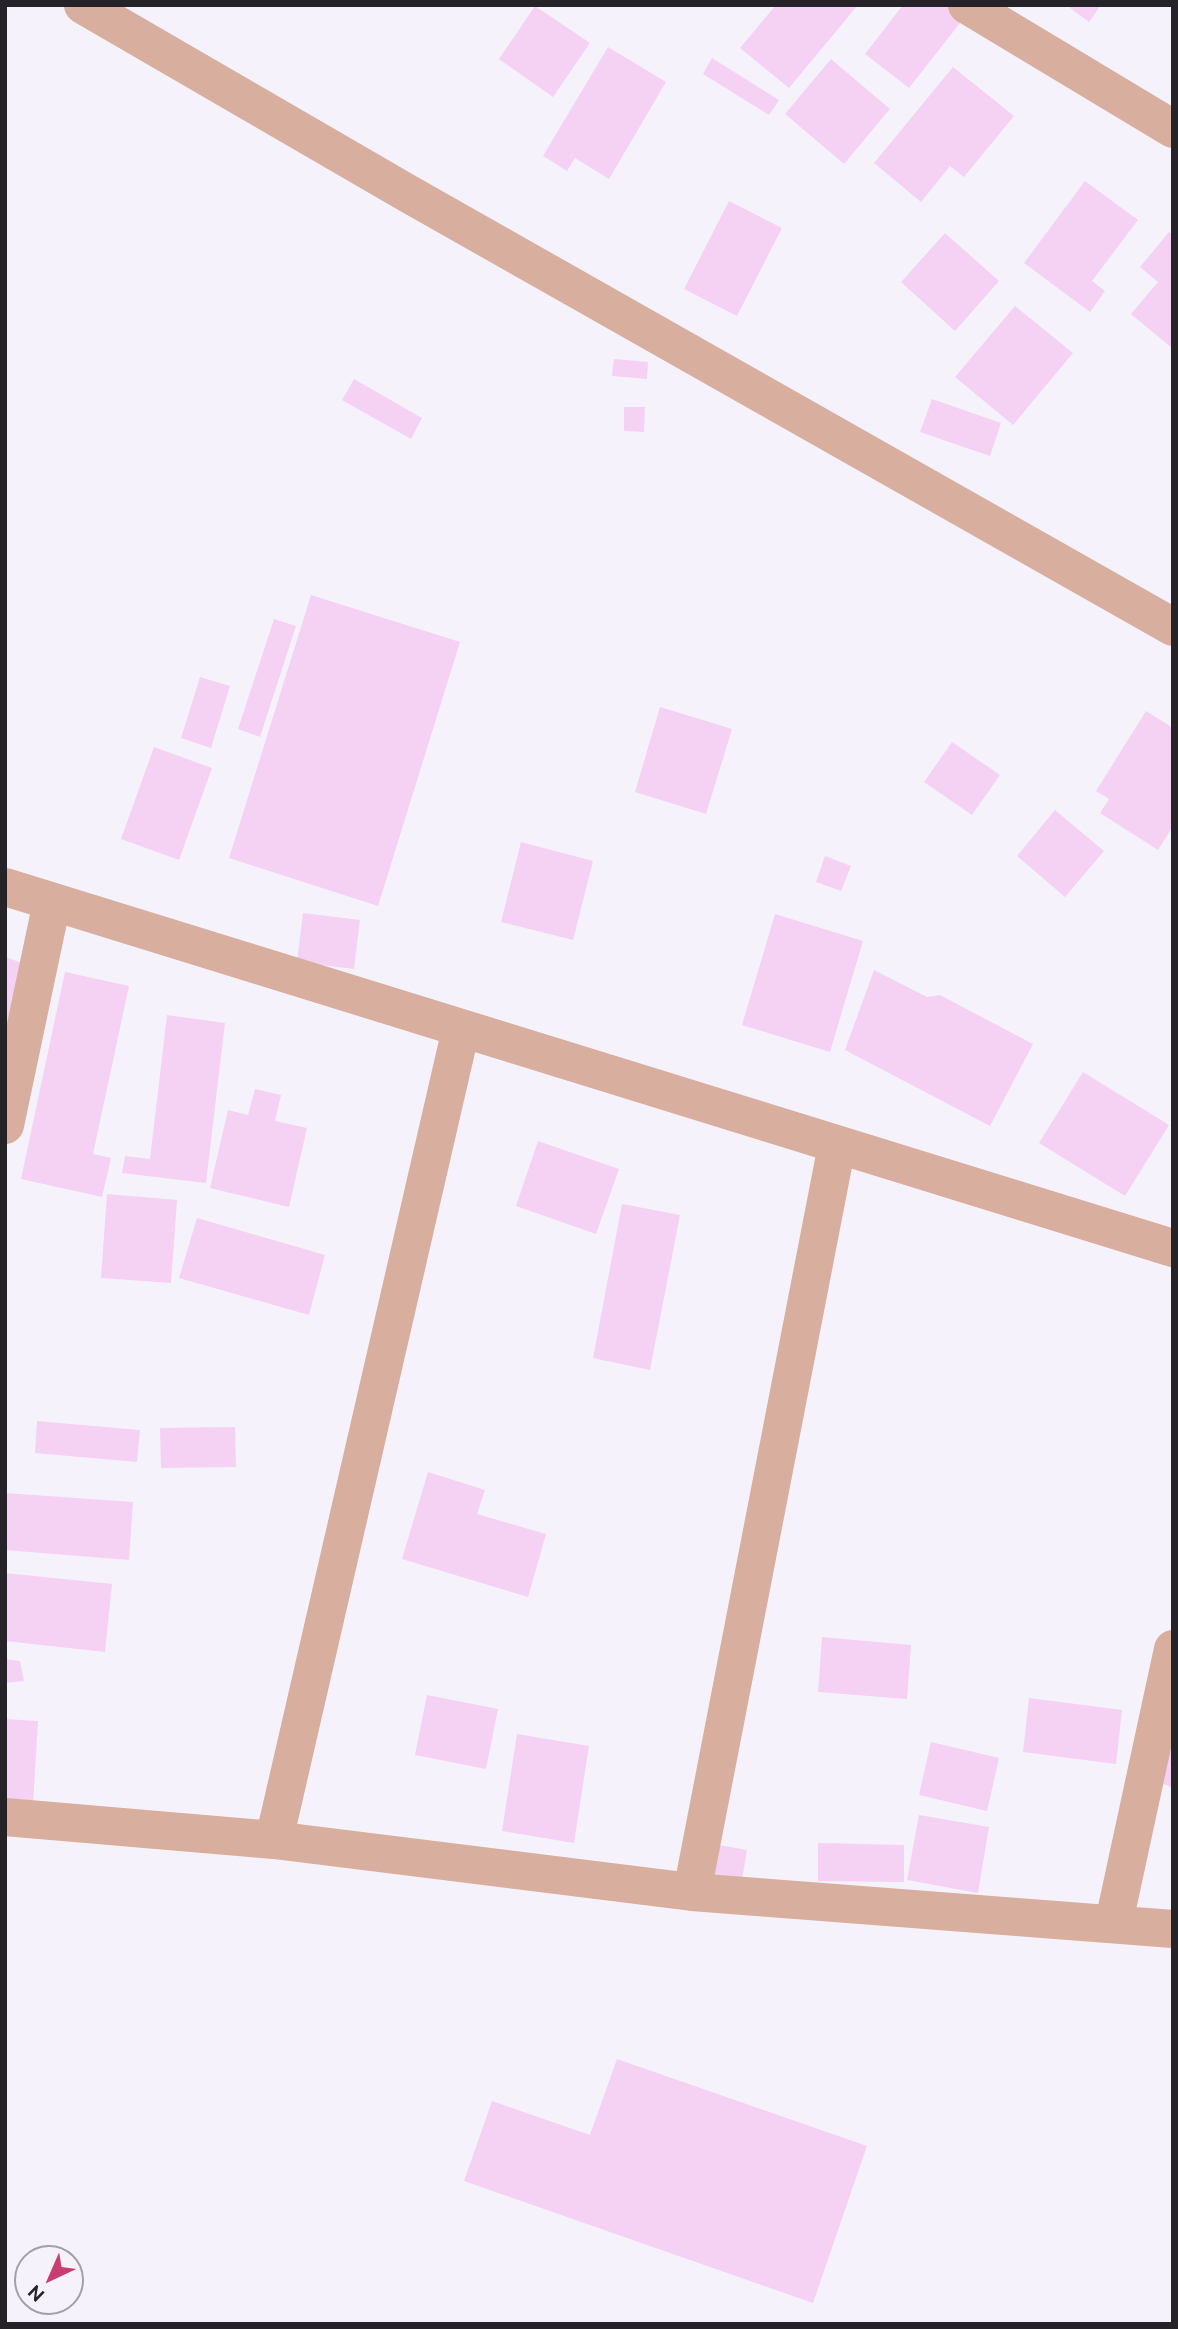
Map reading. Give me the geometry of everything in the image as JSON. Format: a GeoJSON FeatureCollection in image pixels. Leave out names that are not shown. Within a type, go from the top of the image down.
{"type":"FeatureCollection","features":[{"type":"Feature","properties":{"kind":"street"},"geometry":{"type":"LineString","coordinates":[[83,5],[407,193],[1173,626]]}},
{"type":"Feature","properties":{"kind":"street"},"geometry":{"type":"LineString","coordinates":[[967,5],[1173,129]]}},
{"type":"Feature","properties":{"kind":"street"},"geometry":{"type":"LineString","coordinates":[[5,887],[1173,1248]]}},
{"type":"Feature","properties":{"kind":"street"},"geometry":{"type":"LineString","coordinates":[[5,1125],[52,902]]}},
{"type":"Feature","properties":{"kind":"street"},"geometry":{"type":"LineString","coordinates":[[274,1840],[461,1029]]}},
{"type":"Feature","properties":{"kind":"street"},"geometry":{"type":"LineString","coordinates":[[692,1892],[837,1144]]}},
{"type":"Feature","properties":{"kind":"street"},"geometry":{"type":"LineString","coordinates":[[1114,1922],[1173,1649]]}},
{"type":"Feature","properties":{"kind":"street"},"geometry":{"type":"LineString","coordinates":[[5,1817],[274,1840],[692,1892],[1114,1922],[1173,1929]]}},
{"type":"Feature","properties":{"kind":"building"},"geometry":{"type":"Polygon","coordinates":[[[776,5],[858,5],[789,88],[740,48],[776,5]]]}},
{"type":"Feature","properties":{"kind":"building"},"geometry":{"type":"Polygon","coordinates":[[[903,5],[947,5],[964,18],[909,88],[865,54],[903,5]]]}},
{"type":"Feature","properties":{"kind":"building"},"geometry":{"type":"Polygon","coordinates":[[[1072,5],[1101,5],[1089,22],[1070,8],[1072,5]]]}},
{"type":"Feature","properties":{"kind":"building"},"geometry":{"type":"Polygon","coordinates":[[[535,6],[590,43],[553,97],[499,59],[535,6]]]}},
{"type":"Feature","properties":{"kind":"building"},"geometry":{"type":"Polygon","coordinates":[[[608,47],[666,82],[609,179],[575,158],[567,171],[543,156],[608,47]]]}},
{"type":"Feature","properties":{"kind":"building"},"geometry":{"type":"Polygon","coordinates":[[[712,58],[779,100],[769,115],[703,74],[712,58]]]}},
{"type":"Feature","properties":{"kind":"building"},"geometry":{"type":"Polygon","coordinates":[[[831,59],[890,109],[844,164],[785,114],[831,59]]]}},
{"type":"Feature","properties":{"kind":"building"},"geometry":{"type":"Polygon","coordinates":[[[953,67],[1014,116],[964,177],[950,166],[921,202],[874,163],[953,67]]]}},
{"type":"Feature","properties":{"kind":"building"},"geometry":{"type":"Polygon","coordinates":[[[1085,181],[1138,220],[1092,281],[1105,291],[1090,312],[1024,263],[1085,181]]]}},
{"type":"Feature","properties":{"kind":"building"},"geometry":{"type":"Polygon","coordinates":[[[729,201],[782,228],[737,316],[684,289],[729,201]]]}},
{"type":"Feature","properties":{"kind":"building"},"geometry":{"type":"Polygon","coordinates":[[[1169,232],[1173,236],[1173,349],[1131,314],[1158,282],[1140,267],[1169,232]]]}},
{"type":"Feature","properties":{"kind":"building"},"geometry":{"type":"Polygon","coordinates":[[[945,233],[999,281],[955,331],[901,282],[945,233]]]}},
{"type":"Feature","properties":{"kind":"building"},"geometry":{"type":"Polygon","coordinates":[[[1015,306],[1073,353],[1013,425],[955,377],[1015,306]]]}},
{"type":"Feature","properties":{"kind":"building"},"geometry":{"type":"Polygon","coordinates":[[[614,359],[648,362],[647,379],[612,376],[614,359]]]}},
{"type":"Feature","properties":{"kind":"building"},"geometry":{"type":"Polygon","coordinates":[[[354,379],[422,418],[411,439],[342,400],[354,379]]]}},
{"type":"Feature","properties":{"kind":"building"},"geometry":{"type":"Polygon","coordinates":[[[932,399],[1001,423],[990,456],[920,432],[932,399]]]}},
{"type":"Feature","properties":{"kind":"building"},"geometry":{"type":"Polygon","coordinates":[[[624,407],[645,407],[644,432],[624,431],[624,407]]]}},
{"type":"Feature","properties":{"kind":"building"},"geometry":{"type":"Polygon","coordinates":[[[311,595],[460,642],[378,906],[229,858],[311,595]]]}},
{"type":"Feature","properties":{"kind":"building"},"geometry":{"type":"Polygon","coordinates":[[[274,619],[296,626],[260,737],[238,729],[274,619]]]}},
{"type":"Feature","properties":{"kind":"building"},"geometry":{"type":"Polygon","coordinates":[[[200,677],[230,686],[211,748],[181,738],[200,677]]]}},
{"type":"Feature","properties":{"kind":"building"},"geometry":{"type":"Polygon","coordinates":[[[660,707],[732,729],[706,814],[635,792],[660,707]]]}},
{"type":"Feature","properties":{"kind":"building"},"geometry":{"type":"Polygon","coordinates":[[[1146,711],[1173,728],[1173,826],[1158,850],[1100,813],[1109,799],[1096,791],[1146,711]]]}},
{"type":"Feature","properties":{"kind":"building"},"geometry":{"type":"Polygon","coordinates":[[[952,742],[1000,775],[972,815],[924,782],[952,742]]]}},
{"type":"Feature","properties":{"kind":"building"},"geometry":{"type":"Polygon","coordinates":[[[154,747],[212,768],[179,860],[121,839],[154,747]]]}},
{"type":"Feature","properties":{"kind":"building"},"geometry":{"type":"Polygon","coordinates":[[[1055,810],[1104,851],[1065,897],[1017,856],[1055,810]]]}},
{"type":"Feature","properties":{"kind":"building"},"geometry":{"type":"Polygon","coordinates":[[[521,842],[593,861],[573,940],[501,922],[521,842]]]}},
{"type":"Feature","properties":{"kind":"building"},"geometry":{"type":"Polygon","coordinates":[[[825,856],[851,866],[841,891],[816,882],[825,856]]]}},
{"type":"Feature","properties":{"kind":"building"},"geometry":{"type":"Polygon","coordinates":[[[303,913],[360,920],[354,969],[297,962],[303,913]]]}},
{"type":"Feature","properties":{"kind":"building"},"geometry":{"type":"Polygon","coordinates":[[[775,914],[863,941],[830,1052],[742,1025],[775,914]]]}},
{"type":"Feature","properties":{"kind":"building"},"geometry":{"type":"Polygon","coordinates":[[[5,957],[28,965],[5,1033],[5,957]]]}},
{"type":"Feature","properties":{"kind":"building"},"geometry":{"type":"Polygon","coordinates":[[[874,970],[927,997],[940,995],[1033,1044],[990,1126],[845,1050],[874,970]]]}},
{"type":"Feature","properties":{"kind":"building"},"geometry":{"type":"Polygon","coordinates":[[[65,972],[129,986],[93,1154],[111,1158],[102,1197],[21,1179],[65,972]]]}},
{"type":"Feature","properties":{"kind":"building"},"geometry":{"type":"Polygon","coordinates":[[[167,1015],[225,1023],[206,1183],[122,1173],[125,1156],[150,1159],[167,1015]]]}},
{"type":"Feature","properties":{"kind":"building"},"geometry":{"type":"Polygon","coordinates":[[[1083,1072],[1169,1125],[1125,1196],[1039,1143],[1083,1072]]]}},
{"type":"Feature","properties":{"kind":"building"},"geometry":{"type":"Polygon","coordinates":[[[255,1089],[281,1095],[275,1121],[307,1128],[289,1207],[210,1188],[228,1110],[248,1115],[255,1089]]]}},
{"type":"Feature","properties":{"kind":"building"},"geometry":{"type":"Polygon","coordinates":[[[538,1141],[619,1169],[596,1234],[516,1206],[538,1141]]]}},
{"type":"Feature","properties":{"kind":"building"},"geometry":{"type":"Polygon","coordinates":[[[107,1194],[177,1200],[171,1283],[101,1278],[107,1194]]]}},
{"type":"Feature","properties":{"kind":"building"},"geometry":{"type":"Polygon","coordinates":[[[622,1204],[680,1215],[650,1370],[593,1358],[622,1204]]]}},
{"type":"Feature","properties":{"kind":"building"},"geometry":{"type":"Polygon","coordinates":[[[197,1218],[325,1255],[309,1315],[179,1278],[197,1218]]]}},
{"type":"Feature","properties":{"kind":"building"},"geometry":{"type":"Polygon","coordinates":[[[37,1421],[140,1430],[137,1462],[35,1453],[37,1421]]]}},
{"type":"Feature","properties":{"kind":"building"},"geometry":{"type":"Polygon","coordinates":[[[235,1427],[236,1467],[161,1468],[160,1428],[235,1427]]]}},
{"type":"Feature","properties":{"kind":"building"},"geometry":{"type":"Polygon","coordinates":[[[428,1472],[485,1490],[477,1514],[546,1534],[528,1597],[402,1559],[428,1472]]]}},
{"type":"Feature","properties":{"kind":"building"},"geometry":{"type":"Polygon","coordinates":[[[5,1493],[133,1502],[129,1560],[5,1550],[5,1493]]]}},
{"type":"Feature","properties":{"kind":"building"},"geometry":{"type":"Polygon","coordinates":[[[5,1573],[112,1584],[105,1652],[5,1641],[5,1573]]]}},
{"type":"Feature","properties":{"kind":"building"},"geometry":{"type":"Polygon","coordinates":[[[822,1637],[911,1645],[907,1699],[818,1692],[822,1637]]]}},
{"type":"Feature","properties":{"kind":"building"},"geometry":{"type":"Polygon","coordinates":[[[5,1659],[20,1661],[24,1681],[5,1683],[5,1659]]]}},
{"type":"Feature","properties":{"kind":"building"},"geometry":{"type":"Polygon","coordinates":[[[427,1695],[498,1709],[486,1769],[415,1755],[427,1695]]]}},
{"type":"Feature","properties":{"kind":"building"},"geometry":{"type":"Polygon","coordinates":[[[1029,1698],[1122,1710],[1116,1764],[1023,1752],[1029,1698]]]}},
{"type":"Feature","properties":{"kind":"building"},"geometry":{"type":"Polygon","coordinates":[[[5,1719],[38,1721],[33,1803],[5,1799],[5,1719]]]}},
{"type":"Feature","properties":{"kind":"building"},"geometry":{"type":"Polygon","coordinates":[[[517,1734],[589,1746],[574,1843],[502,1831],[517,1734]]]}},
{"type":"Feature","properties":{"kind":"building"},"geometry":{"type":"Polygon","coordinates":[[[931,1742],[999,1758],[987,1811],[919,1795],[931,1742]]]}},
{"type":"Feature","properties":{"kind":"building"},"geometry":{"type":"Polygon","coordinates":[[[1173,1743],[1173,1788],[1157,1781],[1173,1743]]]}},
{"type":"Feature","properties":{"kind":"building"},"geometry":{"type":"Polygon","coordinates":[[[919,1815],[989,1827],[978,1893],[907,1880],[919,1815]]]}},
{"type":"Feature","properties":{"kind":"building"},"geometry":{"type":"Polygon","coordinates":[[[818,1843],[904,1845],[904,1882],[818,1881],[818,1843]]]}},
{"type":"Feature","properties":{"kind":"building"},"geometry":{"type":"Polygon","coordinates":[[[719,1845],[747,1850],[741,1886],[712,1882],[719,1845]]]}},
{"type":"Feature","properties":{"kind":"building"},"geometry":{"type":"Polygon","coordinates":[[[617,2059],[867,2146],[813,2303],[464,2181],[492,2101],[590,2135],[617,2059]]]}}]}
